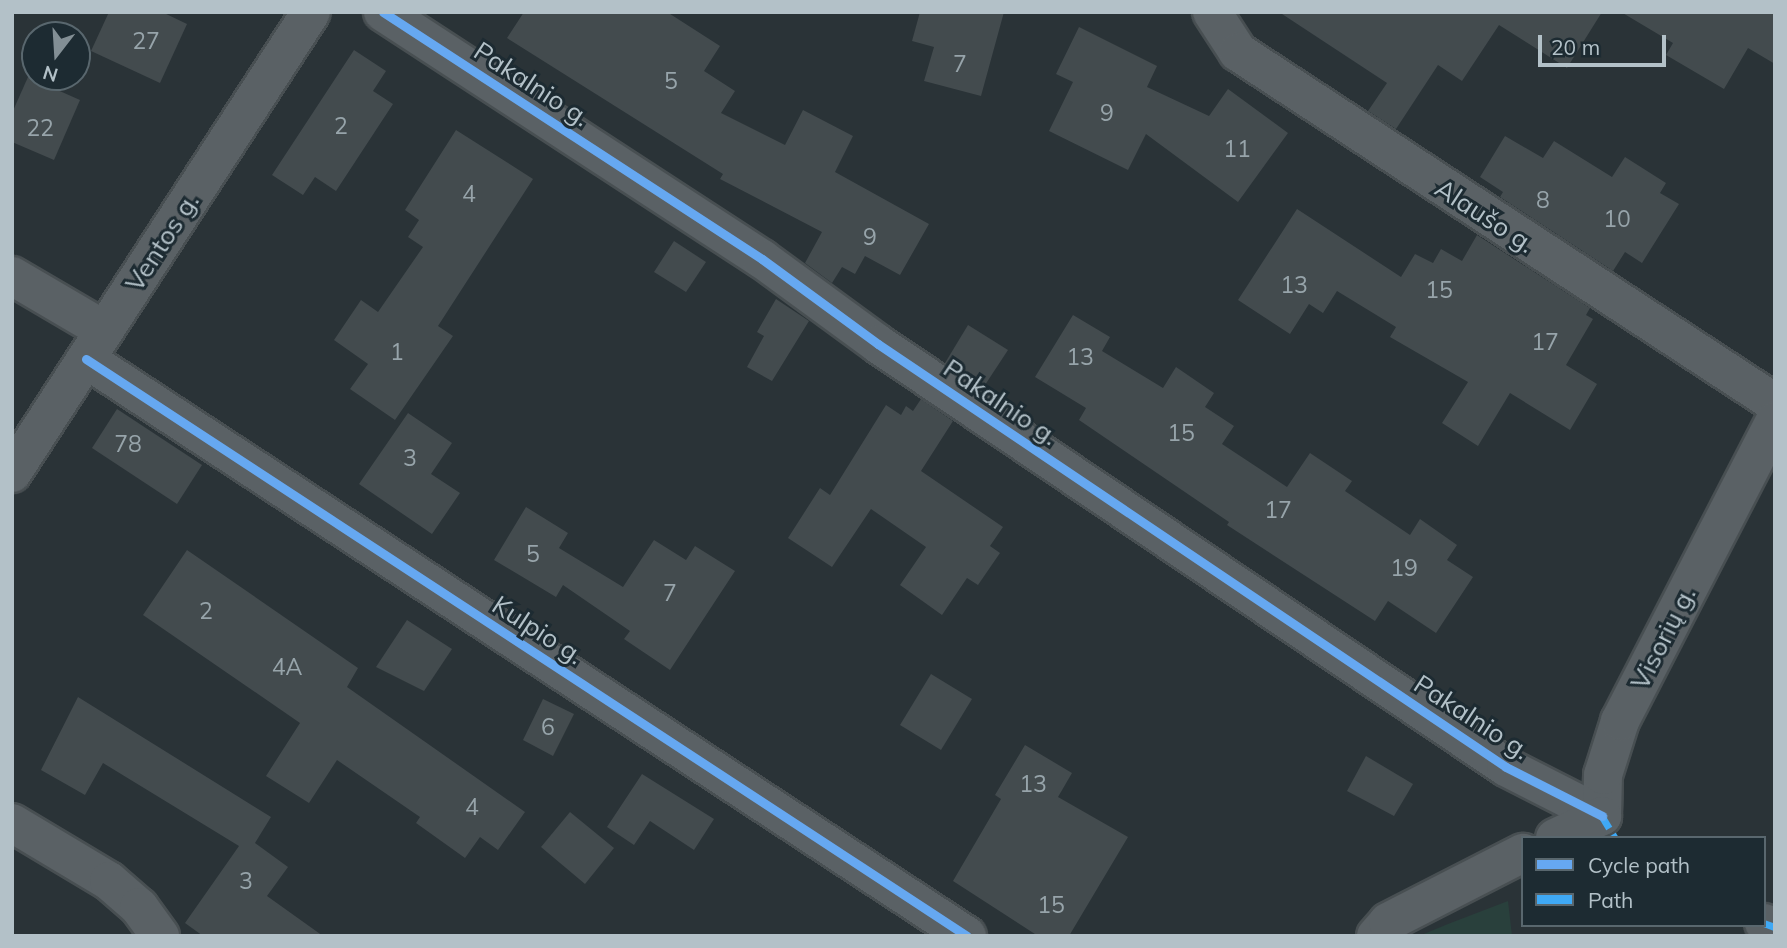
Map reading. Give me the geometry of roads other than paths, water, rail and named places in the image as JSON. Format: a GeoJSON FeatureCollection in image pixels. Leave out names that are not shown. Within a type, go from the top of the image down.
{"type":"FeatureCollection","features":[{"type":"Feature","properties":{"kind":"street","name":"Ventos g."},"geometry":{"type":"LineString","coordinates":[[12,472],[311,12]]}},
{"type":"Feature","properties":{"kind":"street","name":"Pakalnio g."},"geometry":{"type":"LineString","coordinates":[[383,12],[762,259],[878,344],[1506,767],[1609,827]]}},
{"type":"Feature","properties":{"kind":"street","name":"Alaušo g."},"geometry":{"type":"LineString","coordinates":[[1212,12],[1238,52],[1775,403]]}},
{"type":"Feature","properties":{"kind":"street","name":"Kulpio g."},"geometry":{"type":"LineString","coordinates":[[12,276],[95,345],[967,936]]}},
{"type":"Feature","properties":{"kind":"street","name":"Visorių g."},"geometry":{"type":"LineString","coordinates":[[1609,827],[1603,775],[1620,721],[1775,421]]}},
{"type":"Feature","properties":{"kind":"street"},"geometry":{"type":"LineString","coordinates":[[12,824],[109,881],[139,907],[160,936]]}},
{"type":"Feature","properties":{"kind":"street"},"geometry":{"type":"LineString","coordinates":[[1565,836],[1609,827]]}},
{"type":"Feature","properties":{"kind":"street"},"geometry":{"type":"LineString","coordinates":[[1376,936],[1388,922],[1521,854]]}}]}
